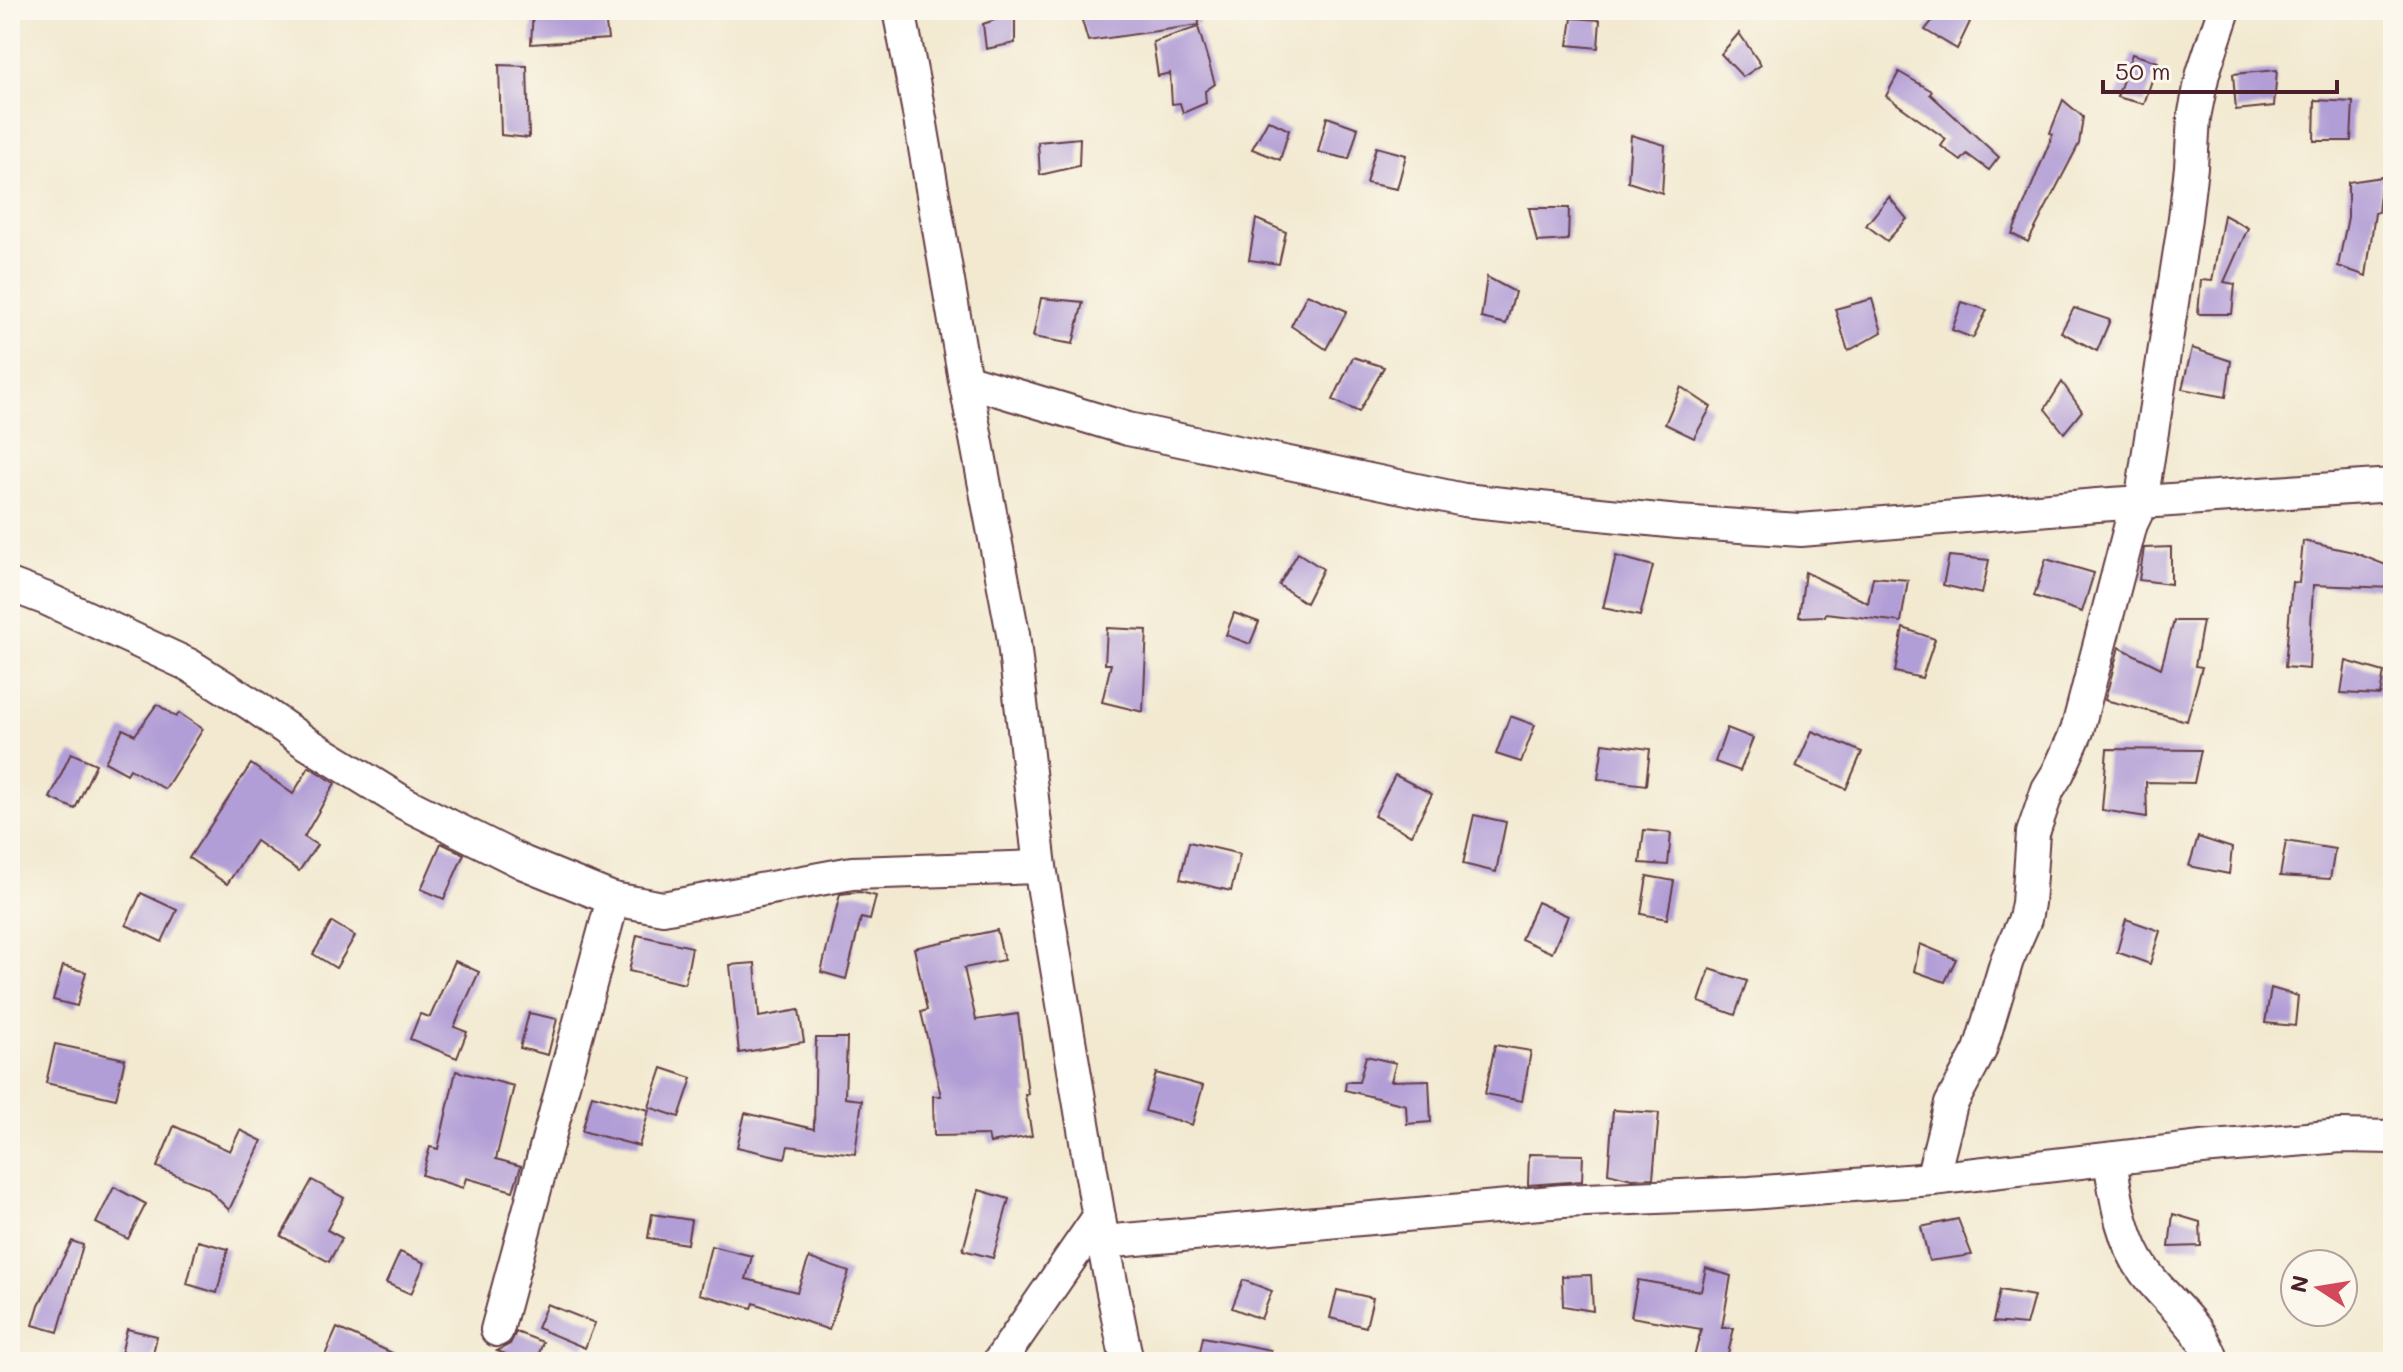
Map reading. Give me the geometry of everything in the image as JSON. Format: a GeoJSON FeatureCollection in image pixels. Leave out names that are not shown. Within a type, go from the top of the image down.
{"type":"FeatureCollection","features":[{"type":"Feature","properties":{"kind":"street"},"geometry":{"type":"LineString","coordinates":[[899,10],[1013,634],[1040,867],[1101,1229],[1127,1362]]}},
{"type":"Feature","properties":{"kind":"street"},"geometry":{"type":"LineString","coordinates":[[1932,1179],[1951,1104],[1980,1050],[2007,960],[2025,919],[2033,833],[2048,789],[2077,731],[2131,524],[2141,503],[2185,218],[2194,117],[2203,73],[2224,10]]}},
{"type":"Feature","properties":{"kind":"street"},"geometry":{"type":"LineString","coordinates":[[965,380],[1128,429],[1464,500],[1678,522],[1801,530],[2393,485]]}},
{"type":"Feature","properties":{"kind":"street"},"geometry":{"type":"LineString","coordinates":[[10,585],[189,665],[404,803],[524,863],[613,899],[663,908],[852,873],[1040,867]]}},
{"type":"Feature","properties":{"kind":"street"},"geometry":{"type":"LineString","coordinates":[[497,1330],[613,899]]}},
{"type":"Feature","properties":{"kind":"street"},"geometry":{"type":"LineString","coordinates":[[999,1362],[1101,1229],[1750,1193],[1932,1179],[2341,1136],[2393,1137]]}},
{"type":"Feature","properties":{"kind":"street"},"geometry":{"type":"LineString","coordinates":[[2110,1159],[2117,1204],[2129,1243],[2142,1269],[2204,1341],[2213,1362]]}},
{"type":"Feature","properties":{"kind":"building"},"geometry":{"type":"Polygon","coordinates":[[[533,10],[604,10],[608,39],[531,44],[533,10]]]}},
{"type":"Feature","properties":{"kind":"building"},"geometry":{"type":"Polygon","coordinates":[[[1079,10],[1198,10],[1199,25],[1088,41],[1079,10]]]}},
{"type":"Feature","properties":{"kind":"building"},"geometry":{"type":"Polygon","coordinates":[[[1941,10],[1950,10],[1970,22],[1957,49],[1925,30],[1941,10]]]}},
{"type":"Feature","properties":{"kind":"building"},"geometry":{"type":"Polygon","coordinates":[[[1015,13],[1015,43],[986,49],[983,24],[1015,13]]]}},
{"type":"Feature","properties":{"kind":"building"},"geometry":{"type":"Polygon","coordinates":[[[1572,18],[1600,20],[1598,48],[1568,45],[1572,18]]]}},
{"type":"Feature","properties":{"kind":"building"},"geometry":{"type":"Polygon","coordinates":[[[1198,27],[1215,84],[1205,91],[1206,103],[1183,113],[1180,103],[1172,104],[1170,73],[1158,76],[1153,42],[1198,27]]]}},
{"type":"Feature","properties":{"kind":"building"},"geometry":{"type":"Polygon","coordinates":[[[1739,33],[1761,65],[1743,77],[1721,54],[1739,33]]]}},
{"type":"Feature","properties":{"kind":"building"},"geometry":{"type":"Polygon","coordinates":[[[2132,54],[2158,62],[2144,104],[2117,97],[2132,54]]]}},
{"type":"Feature","properties":{"kind":"building"},"geometry":{"type":"Polygon","coordinates":[[[499,65],[527,66],[529,138],[501,135],[499,65]]]}},
{"type":"Feature","properties":{"kind":"building"},"geometry":{"type":"Polygon","coordinates":[[[2277,70],[2274,106],[2236,110],[2233,74],[2277,70]]]}},
{"type":"Feature","properties":{"kind":"building"},"geometry":{"type":"Polygon","coordinates":[[[1899,72],[1932,91],[1930,94],[1999,157],[1989,170],[1967,154],[1961,161],[1941,146],[1946,139],[1886,96],[1899,72]]]}},
{"type":"Feature","properties":{"kind":"building"},"geometry":{"type":"Polygon","coordinates":[[[2063,100],[2083,117],[2079,144],[2028,242],[2012,234],[2053,134],[2050,133],[2063,100]]]}},
{"type":"Feature","properties":{"kind":"building"},"geometry":{"type":"Polygon","coordinates":[[[2315,100],[2353,102],[2351,141],[2314,141],[2315,100]]]}},
{"type":"Feature","properties":{"kind":"building"},"geometry":{"type":"Polygon","coordinates":[[[1327,117],[1358,128],[1349,159],[1318,152],[1327,117]]]}},
{"type":"Feature","properties":{"kind":"building"},"geometry":{"type":"Polygon","coordinates":[[[1268,120],[1289,130],[1280,160],[1252,149],[1268,120]]]}},
{"type":"Feature","properties":{"kind":"building"},"geometry":{"type":"Polygon","coordinates":[[[1631,135],[1665,145],[1662,193],[1628,182],[1631,135]]]}},
{"type":"Feature","properties":{"kind":"building"},"geometry":{"type":"Polygon","coordinates":[[[1080,138],[1079,166],[1040,175],[1038,142],[1080,138]]]}},
{"type":"Feature","properties":{"kind":"building"},"geometry":{"type":"Polygon","coordinates":[[[1376,147],[1406,155],[1397,189],[1366,183],[1376,147]]]}},
{"type":"Feature","properties":{"kind":"building"},"geometry":{"type":"Polygon","coordinates":[[[2382,177],[2366,276],[2338,266],[2348,217],[2348,182],[2382,177]]]}},
{"type":"Feature","properties":{"kind":"building"},"geometry":{"type":"Polygon","coordinates":[[[1889,197],[1907,219],[1887,241],[1866,225],[1889,197]]]}},
{"type":"Feature","properties":{"kind":"building"},"geometry":{"type":"Polygon","coordinates":[[[1529,208],[1569,208],[1568,240],[1537,242],[1529,208]]]}},
{"type":"Feature","properties":{"kind":"building"},"geometry":{"type":"Polygon","coordinates":[[[2224,215],[2248,228],[2224,282],[2235,284],[2232,314],[2198,314],[2201,280],[2212,281],[2224,215]]]}},
{"type":"Feature","properties":{"kind":"building"},"geometry":{"type":"Polygon","coordinates":[[[1256,219],[1286,232],[1279,264],[1249,260],[1256,219]]]}},
{"type":"Feature","properties":{"kind":"building"},"geometry":{"type":"Polygon","coordinates":[[[1487,277],[1515,292],[1506,324],[1481,318],[1487,277]]]}},
{"type":"Feature","properties":{"kind":"building"},"geometry":{"type":"Polygon","coordinates":[[[1307,294],[1347,311],[1326,349],[1291,326],[1307,294]]]}},
{"type":"Feature","properties":{"kind":"building"},"geometry":{"type":"Polygon","coordinates":[[[1041,298],[1083,302],[1073,344],[1033,337],[1041,298]]]}},
{"type":"Feature","properties":{"kind":"building"},"geometry":{"type":"Polygon","coordinates":[[[1872,299],[1882,332],[1848,351],[1835,309],[1872,299]]]}},
{"type":"Feature","properties":{"kind":"building"},"geometry":{"type":"Polygon","coordinates":[[[1962,302],[1987,310],[1973,338],[1952,330],[1962,302]]]}},
{"type":"Feature","properties":{"kind":"building"},"geometry":{"type":"Polygon","coordinates":[[[2074,308],[2110,320],[2097,351],[2061,332],[2074,308]]]}},
{"type":"Feature","properties":{"kind":"building"},"geometry":{"type":"Polygon","coordinates":[[[2192,348],[2231,361],[2226,397],[2182,389],[2192,348]]]}},
{"type":"Feature","properties":{"kind":"building"},"geometry":{"type":"Polygon","coordinates":[[[1353,357],[1384,367],[1359,412],[1333,400],[1353,357]]]}},
{"type":"Feature","properties":{"kind":"building"},"geometry":{"type":"Polygon","coordinates":[[[2062,382],[2082,411],[2064,433],[2045,409],[2062,382]]]}},
{"type":"Feature","properties":{"kind":"building"},"geometry":{"type":"Polygon","coordinates":[[[1681,387],[1711,407],[1694,438],[1665,424],[1681,387]]]}},
{"type":"Feature","properties":{"kind":"building"},"geometry":{"type":"Polygon","coordinates":[[[2303,541],[2353,552],[2391,567],[2393,575],[2393,588],[2313,585],[2309,669],[2285,667],[2292,582],[2299,583],[2303,541]]]}},
{"type":"Feature","properties":{"kind":"building"},"geometry":{"type":"Polygon","coordinates":[[[2171,547],[2171,584],[2139,580],[2144,548],[2171,547]]]}},
{"type":"Feature","properties":{"kind":"building"},"geometry":{"type":"Polygon","coordinates":[[[1298,553],[1323,569],[1306,603],[1279,585],[1298,553]]]}},
{"type":"Feature","properties":{"kind":"building"},"geometry":{"type":"Polygon","coordinates":[[[1616,556],[1653,566],[1640,616],[1603,608],[1616,556]]]}},
{"type":"Feature","properties":{"kind":"building"},"geometry":{"type":"Polygon","coordinates":[[[1949,556],[1989,560],[1982,594],[1943,585],[1949,556]]]}},
{"type":"Feature","properties":{"kind":"building"},"geometry":{"type":"Polygon","coordinates":[[[2046,559],[2094,573],[2082,612],[2034,596],[2046,559]]]}},
{"type":"Feature","properties":{"kind":"building"},"geometry":{"type":"Polygon","coordinates":[[[1805,572],[1868,603],[1873,577],[1908,580],[1901,622],[1826,613],[1825,616],[1799,617],[1805,572]]]}},
{"type":"Feature","properties":{"kind":"building"},"geometry":{"type":"Polygon","coordinates":[[[1234,613],[1259,622],[1250,644],[1226,635],[1234,613]]]}},
{"type":"Feature","properties":{"kind":"building"},"geometry":{"type":"Polygon","coordinates":[[[2174,621],[2203,621],[2195,666],[2202,667],[2187,721],[2105,700],[2119,647],[2161,668],[2174,621]]]}},
{"type":"Feature","properties":{"kind":"building"},"geometry":{"type":"Polygon","coordinates":[[[1107,628],[1147,630],[1143,712],[1102,702],[1111,664],[1105,664],[1107,628]]]}},
{"type":"Feature","properties":{"kind":"building"},"geometry":{"type":"Polygon","coordinates":[[[1903,628],[1935,639],[1922,678],[1895,672],[1903,628]]]}},
{"type":"Feature","properties":{"kind":"building"},"geometry":{"type":"Polygon","coordinates":[[[2346,661],[2384,672],[2380,695],[2341,693],[2346,661]]]}},
{"type":"Feature","properties":{"kind":"building"},"geometry":{"type":"Polygon","coordinates":[[[157,704],[176,717],[179,713],[203,729],[165,789],[130,769],[127,774],[105,762],[123,729],[135,735],[157,704]]]}},
{"type":"Feature","properties":{"kind":"building"},"geometry":{"type":"Polygon","coordinates":[[[1510,716],[1535,725],[1521,762],[1496,754],[1510,716]]]}},
{"type":"Feature","properties":{"kind":"building"},"geometry":{"type":"Polygon","coordinates":[[[1727,728],[1753,738],[1740,771],[1715,762],[1727,728]]]}},
{"type":"Feature","properties":{"kind":"building"},"geometry":{"type":"Polygon","coordinates":[[[1812,731],[1862,752],[1846,789],[1796,767],[1812,731]]]}},
{"type":"Feature","properties":{"kind":"building"},"geometry":{"type":"Polygon","coordinates":[[[1603,743],[1650,749],[1646,785],[1598,779],[1603,743]]]}},
{"type":"Feature","properties":{"kind":"building"},"geometry":{"type":"Polygon","coordinates":[[[2107,749],[2201,750],[2194,783],[2146,782],[2147,817],[2102,810],[2107,749]]]}},
{"type":"Feature","properties":{"kind":"building"},"geometry":{"type":"Polygon","coordinates":[[[71,753],[96,764],[75,809],[50,798],[71,753]]]}},
{"type":"Feature","properties":{"kind":"building"},"geometry":{"type":"Polygon","coordinates":[[[251,764],[293,794],[309,767],[335,783],[304,837],[317,845],[299,871],[256,841],[227,884],[189,858],[251,764]]]}},
{"type":"Feature","properties":{"kind":"building"},"geometry":{"type":"Polygon","coordinates":[[[1395,775],[1432,794],[1411,835],[1374,816],[1395,775]]]}},
{"type":"Feature","properties":{"kind":"building"},"geometry":{"type":"Polygon","coordinates":[[[1474,815],[1506,822],[1496,872],[1463,864],[1474,815]]]}},
{"type":"Feature","properties":{"kind":"building"},"geometry":{"type":"Polygon","coordinates":[[[1644,830],[1671,833],[1668,865],[1640,863],[1644,830]]]}},
{"type":"Feature","properties":{"kind":"building"},"geometry":{"type":"Polygon","coordinates":[[[2198,837],[2232,848],[2229,874],[2189,866],[2198,837]]]}},
{"type":"Feature","properties":{"kind":"building"},"geometry":{"type":"Polygon","coordinates":[[[2286,841],[2335,849],[2330,879],[2280,876],[2286,841]]]}},
{"type":"Feature","properties":{"kind":"building"},"geometry":{"type":"Polygon","coordinates":[[[1189,842],[1240,854],[1231,891],[1180,879],[1189,842]]]}},
{"type":"Feature","properties":{"kind":"building"},"geometry":{"type":"Polygon","coordinates":[[[441,843],[464,854],[444,899],[421,889],[441,843]]]}},
{"type":"Feature","properties":{"kind":"building"},"geometry":{"type":"Polygon","coordinates":[[[1647,876],[1674,881],[1667,919],[1641,914],[1647,876]]]}},
{"type":"Feature","properties":{"kind":"building"},"geometry":{"type":"Polygon","coordinates":[[[860,892],[876,896],[870,920],[861,918],[846,979],[821,972],[840,894],[860,892]]]}},
{"type":"Feature","properties":{"kind":"building"},"geometry":{"type":"Polygon","coordinates":[[[141,893],[177,910],[162,942],[126,925],[141,893]]]}},
{"type":"Feature","properties":{"kind":"building"},"geometry":{"type":"Polygon","coordinates":[[[1537,902],[1568,916],[1552,953],[1521,939],[1537,902]]]}},
{"type":"Feature","properties":{"kind":"building"},"geometry":{"type":"Polygon","coordinates":[[[2126,919],[2160,931],[2150,964],[2117,952],[2126,919]]]}},
{"type":"Feature","properties":{"kind":"building"},"geometry":{"type":"Polygon","coordinates":[[[332,922],[355,936],[336,968],[313,954],[332,922]]]}},
{"type":"Feature","properties":{"kind":"building"},"geometry":{"type":"Polygon","coordinates":[[[997,930],[1004,960],[964,968],[976,1020],[1018,1014],[1032,1136],[990,1143],[988,1135],[934,1136],[933,1096],[941,1096],[921,1012],[927,1010],[914,948],[997,930]]]}},
{"type":"Feature","properties":{"kind":"building"},"geometry":{"type":"Polygon","coordinates":[[[637,935],[692,947],[685,984],[629,971],[637,935]]]}},
{"type":"Feature","properties":{"kind":"building"},"geometry":{"type":"Polygon","coordinates":[[[1920,944],[1956,959],[1945,982],[1914,971],[1920,944]]]}},
{"type":"Feature","properties":{"kind":"building"},"geometry":{"type":"Polygon","coordinates":[[[455,961],[479,972],[454,1027],[467,1032],[457,1058],[410,1039],[420,1014],[430,1017],[455,961]]]}},
{"type":"Feature","properties":{"kind":"building"},"geometry":{"type":"Polygon","coordinates":[[[755,963],[759,1017],[799,1010],[804,1042],[739,1053],[730,965],[755,963]]]}},
{"type":"Feature","properties":{"kind":"building"},"geometry":{"type":"Polygon","coordinates":[[[63,966],[86,972],[77,1006],[53,1000],[63,966]]]}},
{"type":"Feature","properties":{"kind":"building"},"geometry":{"type":"Polygon","coordinates":[[[1710,969],[1747,981],[1735,1015],[1699,1002],[1710,969]]]}},
{"type":"Feature","properties":{"kind":"building"},"geometry":{"type":"Polygon","coordinates":[[[2271,988],[2298,996],[2295,1026],[2265,1023],[2271,988]]]}},
{"type":"Feature","properties":{"kind":"building"},"geometry":{"type":"Polygon","coordinates":[[[529,1013],[557,1019],[548,1055],[520,1048],[529,1013]]]}},
{"type":"Feature","properties":{"kind":"building"},"geometry":{"type":"Polygon","coordinates":[[[816,1038],[847,1038],[845,1098],[862,1100],[855,1154],[788,1146],[785,1158],[737,1147],[745,1113],[814,1129],[816,1038]]]}},
{"type":"Feature","properties":{"kind":"building"},"geometry":{"type":"Polygon","coordinates":[[[55,1044],[125,1059],[116,1099],[46,1083],[55,1044]]]}},
{"type":"Feature","properties":{"kind":"building"},"geometry":{"type":"Polygon","coordinates":[[[1495,1045],[1531,1051],[1522,1101],[1485,1094],[1495,1045]]]}},
{"type":"Feature","properties":{"kind":"building"},"geometry":{"type":"Polygon","coordinates":[[[1366,1056],[1396,1063],[1391,1081],[1429,1080],[1431,1122],[1407,1124],[1406,1105],[1345,1090],[1346,1082],[1359,1082],[1366,1056]]]}},
{"type":"Feature","properties":{"kind":"building"},"geometry":{"type":"Polygon","coordinates":[[[662,1068],[692,1078],[679,1117],[649,1107],[662,1068]]]}},
{"type":"Feature","properties":{"kind":"building"},"geometry":{"type":"Polygon","coordinates":[[[456,1071],[514,1086],[496,1159],[521,1166],[513,1191],[466,1178],[463,1188],[422,1175],[430,1147],[438,1149],[456,1071]]]}},
{"type":"Feature","properties":{"kind":"building"},"geometry":{"type":"Polygon","coordinates":[[[1156,1073],[1203,1086],[1192,1125],[1145,1111],[1156,1073]]]}},
{"type":"Feature","properties":{"kind":"building"},"geometry":{"type":"Polygon","coordinates":[[[592,1095],[649,1110],[639,1146],[582,1131],[592,1095]]]}},
{"type":"Feature","properties":{"kind":"building"},"geometry":{"type":"Polygon","coordinates":[[[1613,1110],[1659,1113],[1653,1178],[1632,1179],[1608,1173],[1613,1110]]]}},
{"type":"Feature","properties":{"kind":"building"},"geometry":{"type":"Polygon","coordinates":[[[174,1126],[230,1151],[240,1130],[262,1141],[229,1210],[207,1188],[157,1167],[174,1126]]]}},
{"type":"Feature","properties":{"kind":"building"},"geometry":{"type":"Polygon","coordinates":[[[1529,1154],[1583,1155],[1582,1181],[1528,1185],[1529,1154]]]}},
{"type":"Feature","properties":{"kind":"building"},"geometry":{"type":"Polygon","coordinates":[[[312,1180],[344,1198],[327,1230],[342,1238],[329,1262],[281,1236],[312,1180]]]}},
{"type":"Feature","properties":{"kind":"building"},"geometry":{"type":"Polygon","coordinates":[[[114,1187],[146,1204],[128,1239],[96,1223],[114,1187]]]}},
{"type":"Feature","properties":{"kind":"building"},"geometry":{"type":"Polygon","coordinates":[[[979,1190],[1009,1199],[993,1258],[963,1250],[979,1190]]]}},
{"type":"Feature","properties":{"kind":"building"},"geometry":{"type":"Polygon","coordinates":[[[652,1214],[691,1220],[687,1244],[648,1238],[652,1214]]]}},
{"type":"Feature","properties":{"kind":"building"},"geometry":{"type":"Polygon","coordinates":[[[2173,1214],[2200,1222],[2201,1246],[2169,1247],[2173,1214]]]}},
{"type":"Feature","properties":{"kind":"building"},"geometry":{"type":"Polygon","coordinates":[[[1958,1219],[1972,1255],[1929,1261],[1921,1227],[1958,1219]]]}},
{"type":"Feature","properties":{"kind":"building"},"geometry":{"type":"Polygon","coordinates":[[[72,1241],[83,1245],[58,1332],[33,1325],[39,1305],[72,1241]]]}},
{"type":"Feature","properties":{"kind":"building"},"geometry":{"type":"Polygon","coordinates":[[[198,1241],[228,1249],[217,1293],[187,1284],[198,1241]]]}},
{"type":"Feature","properties":{"kind":"building"},"geometry":{"type":"Polygon","coordinates":[[[711,1246],[752,1256],[746,1279],[797,1292],[809,1258],[849,1272],[829,1330],[754,1303],[752,1308],[699,1294],[711,1246]]]}},
{"type":"Feature","properties":{"kind":"building"},"geometry":{"type":"Polygon","coordinates":[[[400,1252],[425,1263],[411,1294],[386,1283],[400,1252]]]}},
{"type":"Feature","properties":{"kind":"building"},"geometry":{"type":"Polygon","coordinates":[[[1706,1268],[1731,1276],[1722,1328],[1734,1328],[1726,1362],[1693,1362],[1701,1329],[1631,1317],[1638,1280],[1701,1291],[1706,1268]]]}},
{"type":"Feature","properties":{"kind":"building"},"geometry":{"type":"Polygon","coordinates":[[[1591,1275],[1593,1311],[1563,1306],[1562,1276],[1591,1275]]]}},
{"type":"Feature","properties":{"kind":"building"},"geometry":{"type":"Polygon","coordinates":[[[1243,1280],[1272,1291],[1261,1319],[1232,1308],[1243,1280]]]}},
{"type":"Feature","properties":{"kind":"building"},"geometry":{"type":"Polygon","coordinates":[[[1337,1290],[1373,1298],[1366,1327],[1330,1318],[1337,1290]]]}},
{"type":"Feature","properties":{"kind":"building"},"geometry":{"type":"Polygon","coordinates":[[[2000,1290],[2034,1296],[2026,1325],[1993,1322],[2000,1290]]]}},
{"type":"Feature","properties":{"kind":"building"},"geometry":{"type":"Polygon","coordinates":[[[547,1304],[595,1323],[585,1348],[537,1328],[547,1304]]]}},
{"type":"Feature","properties":{"kind":"building"},"geometry":{"type":"Polygon","coordinates":[[[337,1328],[412,1362],[322,1362],[337,1328]]]}},
{"type":"Feature","properties":{"kind":"building"},"geometry":{"type":"Polygon","coordinates":[[[127,1329],[157,1336],[151,1362],[119,1362],[127,1329]]]}},
{"type":"Feature","properties":{"kind":"building"},"geometry":{"type":"Polygon","coordinates":[[[516,1332],[543,1342],[536,1362],[497,1351],[510,1344],[516,1332]]]}},
{"type":"Feature","properties":{"kind":"building"},"geometry":{"type":"Polygon","coordinates":[[[1203,1337],[1271,1350],[1270,1362],[1198,1362],[1203,1337]]]}}]}
